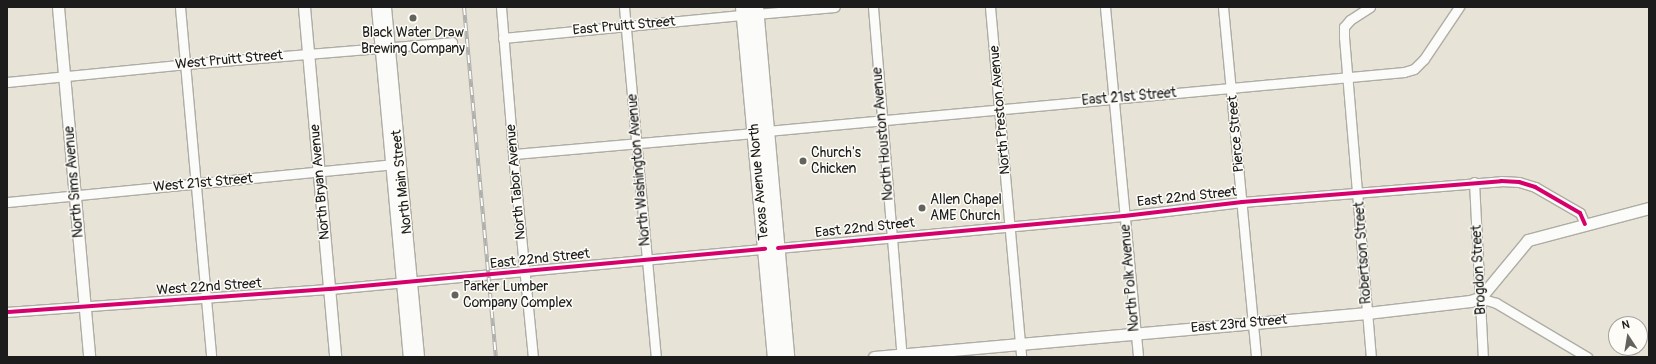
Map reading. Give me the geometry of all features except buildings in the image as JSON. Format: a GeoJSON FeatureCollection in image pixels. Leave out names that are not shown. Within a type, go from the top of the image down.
{"type":"FeatureCollection","features":[{"type":"Feature","properties":{"kind":"main road","name":"Texas Avenue North"},"geometry":{"type":"LineString","coordinates":[[750,11],[771,248],[775,357]]}},
{"type":"Feature","properties":{"kind":"main road","name":"Texas Avenue North"},"geometry":{"type":"LineString","coordinates":[[771,248],[787,357]]}},
{"type":"Feature","properties":{"kind":"street","name":"North Sims Avenue"},"geometry":{"type":"LineString","coordinates":[[58,7],[89,357]]}},
{"type":"Feature","properties":{"kind":"street"},"geometry":{"type":"LineString","coordinates":[[180,7],[211,357]]}},
{"type":"Feature","properties":{"kind":"street","name":"North Bryan Avenue"},"geometry":{"type":"LineString","coordinates":[[304,7],[335,357]]}},
{"type":"Feature","properties":{"kind":"street","name":"North Main Street"},"geometry":{"type":"LineString","coordinates":[[377,7],[384,48],[407,281],[418,357]]}},
{"type":"Feature","properties":{"kind":"street","name":"North Main Street"},"geometry":{"type":"LineString","coordinates":[[384,48],[385,7]]}},
{"type":"Feature","properties":{"kind":"street","name":"North Tabor Avenue"},"geometry":{"type":"LineString","coordinates":[[501,7],[513,154],[533,357]]}},
{"type":"Feature","properties":{"kind":"street","name":"North Washington Avenue"},"geometry":{"type":"LineString","coordinates":[[624,7],[656,357]]}},
{"type":"Feature","properties":{"kind":"street","name":"East Pruitt Street"},"geometry":{"type":"LineString","coordinates":[[503,38],[626,26],[750,11],[835,7]]}},
{"type":"Feature","properties":{"kind":"street","name":"North Houston Avenue"},"geometry":{"type":"LineString","coordinates":[[873,7],[901,356]]}},
{"type":"Feature","properties":{"kind":"street","name":"North Preston Avenue"},"geometry":{"type":"LineString","coordinates":[[990,7],[1021,357]]}},
{"type":"Feature","properties":{"kind":"street","name":"North Polk Avenue"},"geometry":{"type":"LineString","coordinates":[[1105,7],[1138,357]]}},
{"type":"Feature","properties":{"kind":"street","name":"Pierce Street"},"geometry":{"type":"LineString","coordinates":[[1223,7],[1232,88],[1256,357]]}},
{"type":"Feature","properties":{"kind":"street","name":"Robertson Street"},"geometry":{"type":"LineString","coordinates":[[1370,7],[1350,20],[1344,28],[1371,357]]}},
{"type":"Feature","properties":{"kind":"street","name":"East 21st Street"},"geometry":{"type":"LineString","coordinates":[[513,154],[1404,72],[1414,68],[1431,51],[1459,7]]}},
{"type":"Feature","properties":{"kind":"street","name":"West Pruitt Street"},"geometry":{"type":"LineString","coordinates":[[7,82],[64,75],[308,53],[452,42]]}},
{"type":"Feature","properties":{"kind":"street","name":"West 21st Street"},"geometry":{"type":"LineString","coordinates":[[7,202],[396,164]]}},
{"type":"Feature","properties":{"kind":"street","name":"East 22nd Street"},"geometry":{"type":"LineString","coordinates":[[407,281],[524,272],[1009,225],[1124,216],[1242,202],[1474,182],[1507,181],[1519,182],[1535,187],[1580,213],[1585,224]]}},
{"type":"Feature","properties":{"kind":"street","name":"Brogdon Street"},"geometry":{"type":"LineString","coordinates":[[1474,182],[1483,357]]}},
{"type":"Feature","properties":{"kind":"street"},"geometry":{"type":"LineString","coordinates":[[1587,357],[1496,303],[1480,298],[1528,240],[1649,208]]}},
{"type":"Feature","properties":{"kind":"street","name":"North Main Street"},"geometry":{"type":"LineString","coordinates":[[407,281],[410,357]]}},
{"type":"Feature","properties":{"kind":"street","name":"West 22nd Street"},"geometry":{"type":"LineString","coordinates":[[7,312],[206,299],[407,281]]}},
{"type":"Feature","properties":{"kind":"street","name":"East 23rd Street"},"geometry":{"type":"LineString","coordinates":[[874,357],[901,356],[1019,343],[1367,313],[1470,301],[1480,298]]}},
{"type":"Feature","properties":{"kind":"railway"},"geometry":{"type":"LineString","coordinates":[[464,7],[496,357]]}},
{"type":"Feature","properties":{"kind":"cycle path"},"geometry":{"type":"LineString","coordinates":[[778,248],[1124,216],[1242,202],[1501,181],[1519,182],[1535,187],[1580,213],[1585,224]]}},
{"type":"Feature","properties":{"kind":"cycle path"},"geometry":{"type":"LineString","coordinates":[[7,312],[330,289],[765,249]]}},
{"type":"Feature","properties":{"kind":"place","name":"Black Water Draw Brewing Company"},"geometry":{"type":"Point","coordinates":[413,18]}},
{"type":"Feature","properties":{"kind":"place","name":"Church's Chicken"},"geometry":{"type":"Point","coordinates":[803,161]}},
{"type":"Feature","properties":{"kind":"place","name":"Allen Chapel AME Church"},"geometry":{"type":"Point","coordinates":[922,208]}},
{"type":"Feature","properties":{"kind":"place","name":"Parker Lumber Company Complex"},"geometry":{"type":"Point","coordinates":[455,295]}}]}
